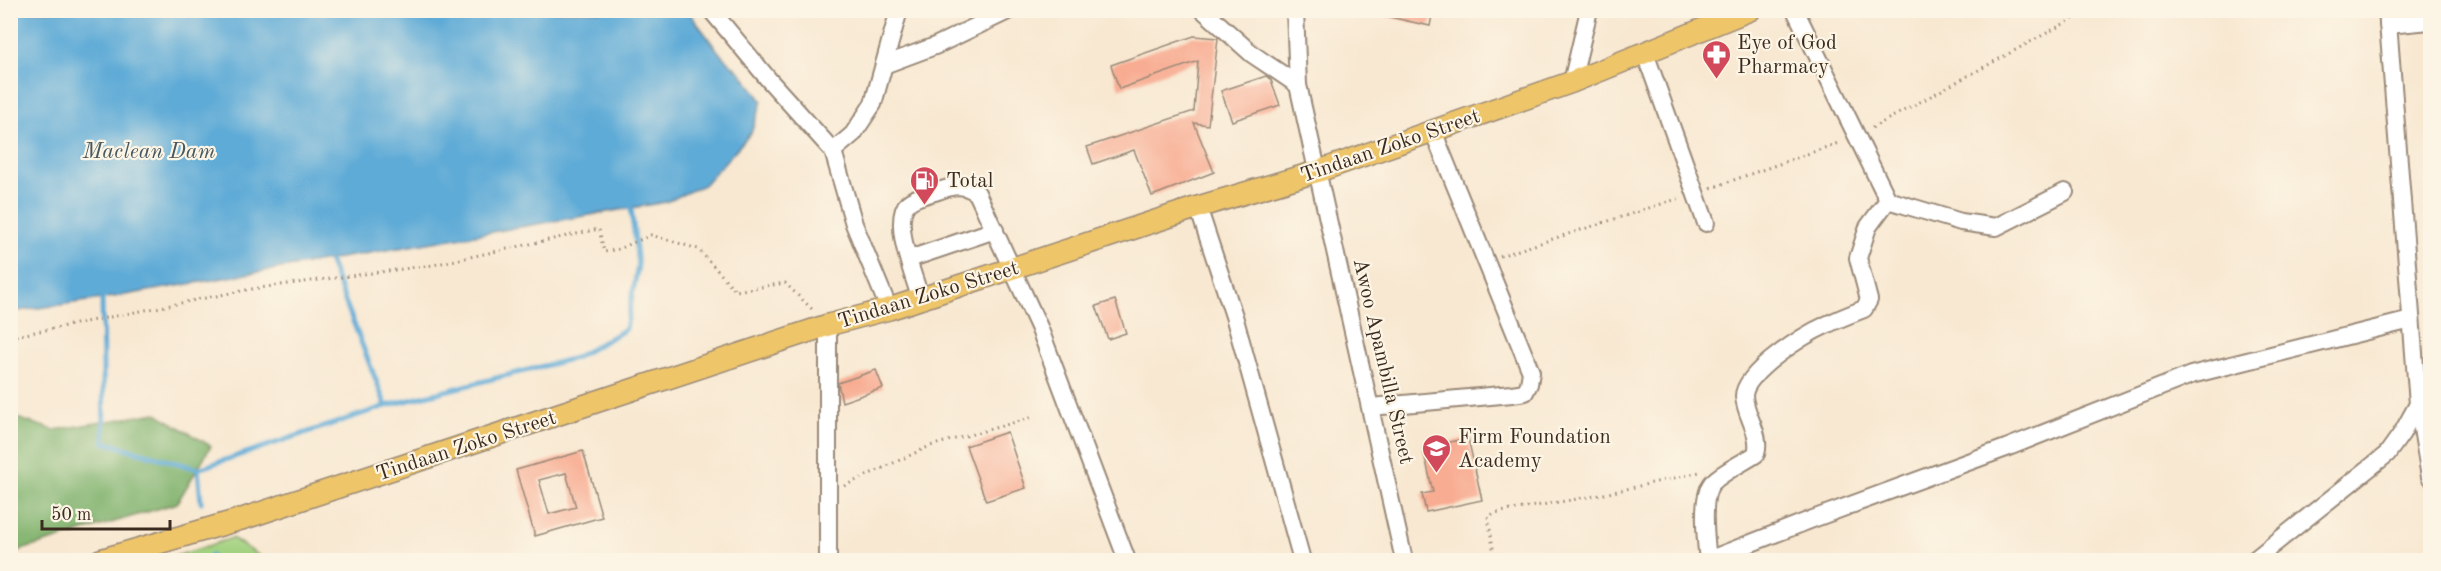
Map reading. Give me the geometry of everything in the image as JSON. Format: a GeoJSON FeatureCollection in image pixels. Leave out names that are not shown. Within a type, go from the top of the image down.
{"type":"FeatureCollection","features":[{"type":"Feature","properties":{"kind":"main road","name":"Tindaan Zoko Street"},"geometry":{"type":"LineString","coordinates":[[100,561],[245,518],[828,325],[890,309],[1198,207],[1319,171],[1572,82],[1750,10]]}},
{"type":"Feature","properties":{"kind":"street"},"geometry":{"type":"LineString","coordinates":[[711,10],[769,80],[833,151],[854,224],[890,309]]}},
{"type":"Feature","properties":{"kind":"street"},"geometry":{"type":"LineString","coordinates":[[833,151],[853,134],[873,104],[899,10]]}},
{"type":"Feature","properties":{"kind":"street"},"geometry":{"type":"LineString","coordinates":[[884,65],[935,46],[1010,10]]}},
{"type":"Feature","properties":{"kind":"street"},"geometry":{"type":"LineString","coordinates":[[1203,10],[1252,54],[1298,85]]}},
{"type":"Feature","properties":{"kind":"street","name":"Awoo Apambilla Street"},"geometry":{"type":"LineString","coordinates":[[1295,10],[1298,85],[1319,171],[1404,561]]}},
{"type":"Feature","properties":{"kind":"street"},"geometry":{"type":"LineString","coordinates":[[1572,82],[1589,10]]}},
{"type":"Feature","properties":{"kind":"street"},"geometry":{"type":"LineString","coordinates":[[1795,10],[1888,200],[1961,222],[1996,227],[2066,192]]}},
{"type":"Feature","properties":{"kind":"street"},"geometry":{"type":"LineString","coordinates":[[2430,21],[2387,18],[2418,405],[2430,477]]}},
{"type":"Feature","properties":{"kind":"street"},"geometry":{"type":"LineString","coordinates":[[1645,53],[1706,223]]}},
{"type":"Feature","properties":{"kind":"street"},"geometry":{"type":"LineString","coordinates":[[1371,407],[1525,392],[1529,384],[1530,372],[1432,131]]}},
{"type":"Feature","properties":{"kind":"street"},"geometry":{"type":"LineString","coordinates":[[921,297],[901,225],[902,212],[909,202],[956,185],[968,187],[976,193],[995,230],[1039,327],[1127,561]]}},
{"type":"Feature","properties":{"kind":"street"},"geometry":{"type":"LineString","coordinates":[[1888,200],[1868,227],[1858,258],[1869,300],[1864,309],[1824,325],[1775,357],[1748,385],[1744,396],[1759,445],[1756,454],[1714,481],[1708,488],[1705,528],[1708,560],[2006,448],[2191,375],[2411,320]]}},
{"type":"Feature","properties":{"kind":"street"},"geometry":{"type":"LineString","coordinates":[[1198,207],[1234,316],[1302,561]]}},
{"type":"Feature","properties":{"kind":"street"},"geometry":{"type":"LineString","coordinates":[[909,259],[995,230]]}},
{"type":"Feature","properties":{"kind":"street"},"geometry":{"type":"LineString","coordinates":[[828,325],[828,561]]}},
{"type":"Feature","properties":{"kind":"street"},"geometry":{"type":"LineString","coordinates":[[2254,561],[2387,454],[2418,405]]}},
{"type":"Feature","properties":{"kind":"path"},"geometry":{"type":"LineString","coordinates":[[1486,260],[1695,193],[1856,137],[2089,10]]}},
{"type":"Feature","properties":{"kind":"path"},"geometry":{"type":"LineString","coordinates":[[10,337],[251,289],[433,265],[599,229],[604,252],[619,249],[651,235],[698,249],[736,291],[785,283],[828,325]]}},
{"type":"Feature","properties":{"kind":"path"},"geometry":{"type":"LineString","coordinates":[[828,494],[930,446],[1034,417]]}},
{"type":"Feature","properties":{"kind":"path"},"geometry":{"type":"LineString","coordinates":[[1495,561],[1488,526],[1488,517],[1494,513],[1600,495],[1696,472],[1703,473],[1714,481]]}},
{"type":"Feature","properties":{"kind":"green space"},"geometry":{"type":"Polygon","coordinates":[[[156,413],[211,446],[177,503],[11,553],[11,416],[54,430],[156,413]]]}},
{"type":"Feature","properties":{"kind":"green space"},"geometry":{"type":"Polygon","coordinates":[[[232,538],[266,560],[164,560],[232,538]]]}},
{"type":"Feature","properties":{"kind":"water","name":"Maclean Dam"},"geometry":{"type":"Polygon","coordinates":[[[10,11],[688,11],[722,56],[742,74],[762,101],[751,133],[704,185],[666,202],[102,299],[11,312],[10,11]]]}},
{"type":"Feature","properties":{"kind":"building"},"geometry":{"type":"Polygon","coordinates":[[[1386,10],[1433,10],[1430,26],[1385,16],[1386,10]]]}},
{"type":"Feature","properties":{"kind":"building"},"geometry":{"type":"Polygon","coordinates":[[[1194,36],[1218,38],[1208,125],[1194,123],[1214,172],[1152,196],[1134,150],[1093,164],[1087,147],[1194,111],[1198,61],[1119,89],[1111,65],[1194,36]]]}},
{"type":"Feature","properties":{"kind":"building"},"geometry":{"type":"Polygon","coordinates":[[[1266,76],[1271,80],[1280,105],[1232,121],[1221,91],[1266,76]]]}},
{"type":"Feature","properties":{"kind":"building"},"geometry":{"type":"Polygon","coordinates":[[[1115,300],[1126,333],[1108,339],[1096,306],[1115,300]]]}},
{"type":"Feature","properties":{"kind":"building"},"geometry":{"type":"Polygon","coordinates":[[[876,370],[883,388],[842,402],[838,383],[876,370]]]}},
{"type":"Feature","properties":{"kind":"building"},"geometry":{"type":"Polygon","coordinates":[[[1007,432],[1026,488],[986,501],[966,446],[1007,432]]]}},
{"type":"Feature","properties":{"kind":"building"},"geometry":{"type":"Polygon","coordinates":[[[1468,438],[1482,500],[1426,512],[1422,494],[1433,492],[1423,448],[1468,438]]]}},
{"type":"Feature","properties":{"kind":"building"},"geometry":{"type":"Polygon","coordinates":[[[583,451],[602,517],[535,536],[516,470],[583,451]],[[566,473],[539,480],[549,514],[576,507],[566,473]]]}},
{"type":"Feature","properties":{"kind":"waterway"},"geometry":{"type":"LineString","coordinates":[[198,469],[386,406],[575,358],[626,329],[638,265],[631,208]]}},
{"type":"Feature","properties":{"kind":"waterway"},"geometry":{"type":"LineString","coordinates":[[329,260],[386,406]]}},
{"type":"Feature","properties":{"kind":"waterway"},"geometry":{"type":"LineString","coordinates":[[102,299],[104,442],[198,469],[201,502]]}},
{"type":"Feature","properties":{"kind":"waterway"},"geometry":{"type":"LineString","coordinates":[[211,555],[211,560]]}},
{"type":"Feature","properties":{"kind":"place","name":"Eye of God Pharmacy"},"geometry":{"type":"Point","coordinates":[1716,80]}},
{"type":"Feature","properties":{"kind":"place","name":"Total"},"geometry":{"type":"Point","coordinates":[925,206]}},
{"type":"Feature","properties":{"kind":"place","name":"Firm Foundation Academy"},"geometry":{"type":"Point","coordinates":[1437,474]}}]}
